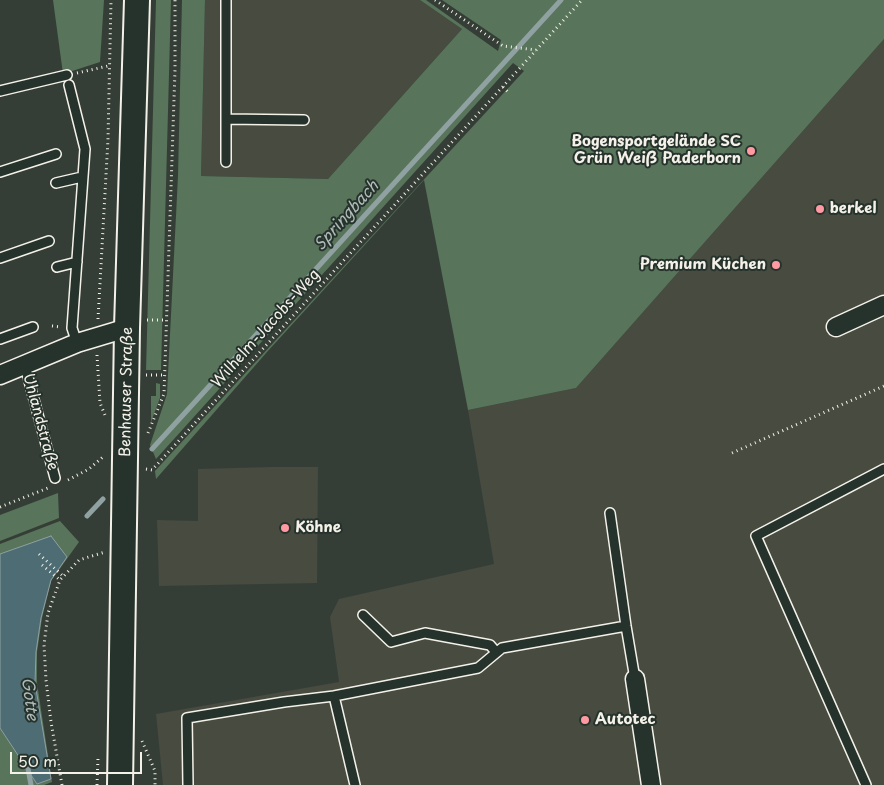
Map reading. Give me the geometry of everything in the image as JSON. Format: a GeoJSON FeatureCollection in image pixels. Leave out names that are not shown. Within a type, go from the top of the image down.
{"type":"FeatureCollection","features":[{"type":"Feature","properties":{"kind":"main road","name":"Benhauser Straße"},"geometry":{"type":"LineString","coordinates":[[120,785],[134,324],[137,0]]}},
{"type":"Feature","properties":{"kind":"street"},"geometry":{"type":"LineString","coordinates":[[836,327],[884,305]]}},
{"type":"Feature","properties":{"kind":"street","name":"Uhlandstraße"},"geometry":{"type":"LineString","coordinates":[[0,375],[77,343],[134,324]]}},
{"type":"Feature","properties":{"kind":"street"},"geometry":{"type":"LineString","coordinates":[[636,678],[651,785]]}},
{"type":"Feature","properties":{"kind":"lane"},"geometry":{"type":"LineString","coordinates":[[226,0],[226,162]]}},
{"type":"Feature","properties":{"kind":"lane"},"geometry":{"type":"LineString","coordinates":[[0,91],[67,75]]}},
{"type":"Feature","properties":{"kind":"lane"},"geometry":{"type":"LineString","coordinates":[[69,85],[85,149],[72,328],[77,343]]}},
{"type":"Feature","properties":{"kind":"lane"},"geometry":{"type":"LineString","coordinates":[[226,119],[304,120]]}},
{"type":"Feature","properties":{"kind":"lane"},"geometry":{"type":"LineString","coordinates":[[0,172],[56,154]]}},
{"type":"Feature","properties":{"kind":"lane"},"geometry":{"type":"LineString","coordinates":[[56,183],[82,177]]}},
{"type":"Feature","properties":{"kind":"lane"},"geometry":{"type":"LineString","coordinates":[[0,258],[49,240]]}},
{"type":"Feature","properties":{"kind":"lane"},"geometry":{"type":"LineString","coordinates":[[57,267],[77,262]]}},
{"type":"Feature","properties":{"kind":"lane"},"geometry":{"type":"LineString","coordinates":[[0,338],[33,327]]}},
{"type":"Feature","properties":{"kind":"lane","name":"Uhlandstraße"},"geometry":{"type":"LineString","coordinates":[[25,366],[55,478]]}},
{"type":"Feature","properties":{"kind":"lane"},"geometry":{"type":"LineString","coordinates":[[866,785],[756,536],[884,468]]}},
{"type":"Feature","properties":{"kind":"lane"},"geometry":{"type":"LineString","coordinates":[[610,513],[626,626],[636,678]]}},
{"type":"Feature","properties":{"kind":"lane"},"geometry":{"type":"LineString","coordinates":[[363,614],[391,642],[426,633],[490,645],[496,652]]}},
{"type":"Feature","properties":{"kind":"lane"},"geometry":{"type":"LineString","coordinates":[[188,785],[187,718],[334,696],[478,668],[502,648],[626,626]]}},
{"type":"Feature","properties":{"kind":"lane"},"geometry":{"type":"LineString","coordinates":[[334,696],[354,785]]}},
{"type":"Feature","properties":{"kind":"path"},"geometry":{"type":"LineString","coordinates":[[108,422],[100,403],[98,336],[108,139],[108,66],[111,0]]}},
{"type":"Feature","properties":{"kind":"path"},"geometry":{"type":"LineString","coordinates":[[148,433],[164,394],[175,70],[175,0]]}},
{"type":"Feature","properties":{"kind":"path"},"geometry":{"type":"LineString","coordinates":[[435,0],[503,46],[537,50]]}},
{"type":"Feature","properties":{"kind":"path","name":"Wilhelm-Jacobs-Weg"},"geometry":{"type":"LineString","coordinates":[[146,469],[152,470],[582,0]]}},
{"type":"Feature","properties":{"kind":"path"},"geometry":{"type":"LineString","coordinates":[[67,75],[108,66]]}},
{"type":"Feature","properties":{"kind":"path"},"geometry":{"type":"LineString","coordinates":[[503,87],[509,93]]}},
{"type":"Feature","properties":{"kind":"path"},"geometry":{"type":"LineString","coordinates":[[134,324],[166,320]]}},
{"type":"Feature","properties":{"kind":"path"},"geometry":{"type":"LineString","coordinates":[[145,375],[165,375]]}},
{"type":"Feature","properties":{"kind":"path"},"geometry":{"type":"LineString","coordinates":[[732,453],[884,386]]}},
{"type":"Feature","properties":{"kind":"path"},"geometry":{"type":"LineString","coordinates":[[62,785],[51,722],[44,645],[48,613],[63,576],[79,560],[108,551]]}},
{"type":"Feature","properties":{"kind":"path"},"geometry":{"type":"LineString","coordinates":[[39,554],[63,576]]}},
{"type":"Feature","properties":{"kind":"path"},"geometry":{"type":"LineString","coordinates":[[42,565],[60,580]]}},
{"type":"Feature","properties":{"kind":"shaded area"},"geometry":{"type":"Polygon","coordinates":[[[205,0],[420,0],[462,29],[328,179],[201,176],[205,0]]]}},
{"type":"Feature","properties":{"kind":"shaded area"},"geometry":{"type":"Polygon","coordinates":[[[884,39],[884,785],[163,785],[156,714],[339,682],[330,617],[339,599],[494,564],[468,410],[576,388],[884,39]]]}},
{"type":"Feature","properties":{"kind":"shaded area"},"geometry":{"type":"Polygon","coordinates":[[[318,467],[317,583],[159,586],[157,520],[198,521],[198,469],[318,467]]]}},
{"type":"Feature","properties":{"kind":"green space"},"geometry":{"type":"Polygon","coordinates":[[[53,0],[104,0],[100,62],[63,74],[53,0]]]}},
{"type":"Feature","properties":{"kind":"green space"},"geometry":{"type":"Polygon","coordinates":[[[156,0],[171,0],[161,370],[146,370],[156,0]]]}},
{"type":"Feature","properties":{"kind":"green space"},"geometry":{"type":"Polygon","coordinates":[[[182,0],[205,0],[201,176],[328,179],[462,29],[420,0],[426,0],[498,51],[501,40],[442,0],[884,0],[884,39],[576,388],[468,410],[424,180],[267,352],[156,479],[155,471],[524,71],[513,63],[156,459],[150,445],[167,394],[178,176],[182,0]]]}},
{"type":"Feature","properties":{"kind":"green space"},"geometry":{"type":"Polygon","coordinates":[[[156,383],[160,384],[160,398],[151,422],[151,396],[156,396],[156,383]]]}},
{"type":"Feature","properties":{"kind":"green space"},"geometry":{"type":"Polygon","coordinates":[[[58,493],[59,518],[0,541],[0,515],[58,493]]]}},
{"type":"Feature","properties":{"kind":"green space"},"geometry":{"type":"Polygon","coordinates":[[[60,521],[79,542],[51,581],[42,618],[37,652],[37,683],[52,782],[44,785],[0,785],[0,728],[37,784],[51,779],[35,683],[36,652],[41,618],[51,580],[67,557],[51,537],[0,554],[0,544],[60,521]]]}},
{"type":"Feature","properties":{"kind":"water"},"geometry":{"type":"Polygon","coordinates":[[[51,536],[67,557],[51,580],[41,618],[36,652],[35,683],[51,779],[37,784],[0,728],[0,554],[51,536]]]}},
{"type":"Feature","properties":{"kind":"waterway","name":"Springbach"},"geometry":{"type":"LineString","coordinates":[[152,449],[561,0]]}},
{"type":"Feature","properties":{"kind":"waterway","name":"Springbach"},"geometry":{"type":"LineString","coordinates":[[87,516],[103,499]]}},
{"type":"Feature","properties":{"kind":"waterway","name":"Gotte"},"geometry":{"type":"LineString","coordinates":[[27,763],[31,785]]}},
{"type":"Feature","properties":{"kind":"place","name":"Bogensportgelände SC Grün Weiß Paderborn"},"geometry":{"type":"Point","coordinates":[751,151]}},
{"type":"Feature","properties":{"kind":"place","name":"berkel"},"geometry":{"type":"Point","coordinates":[820,209]}},
{"type":"Feature","properties":{"kind":"place","name":"Premium Küchen"},"geometry":{"type":"Point","coordinates":[776,265]}},
{"type":"Feature","properties":{"kind":"place","name":"Köhne"},"geometry":{"type":"Point","coordinates":[285,528]}},
{"type":"Feature","properties":{"kind":"place","name":"Autotec"},"geometry":{"type":"Point","coordinates":[585,720]}}]}
